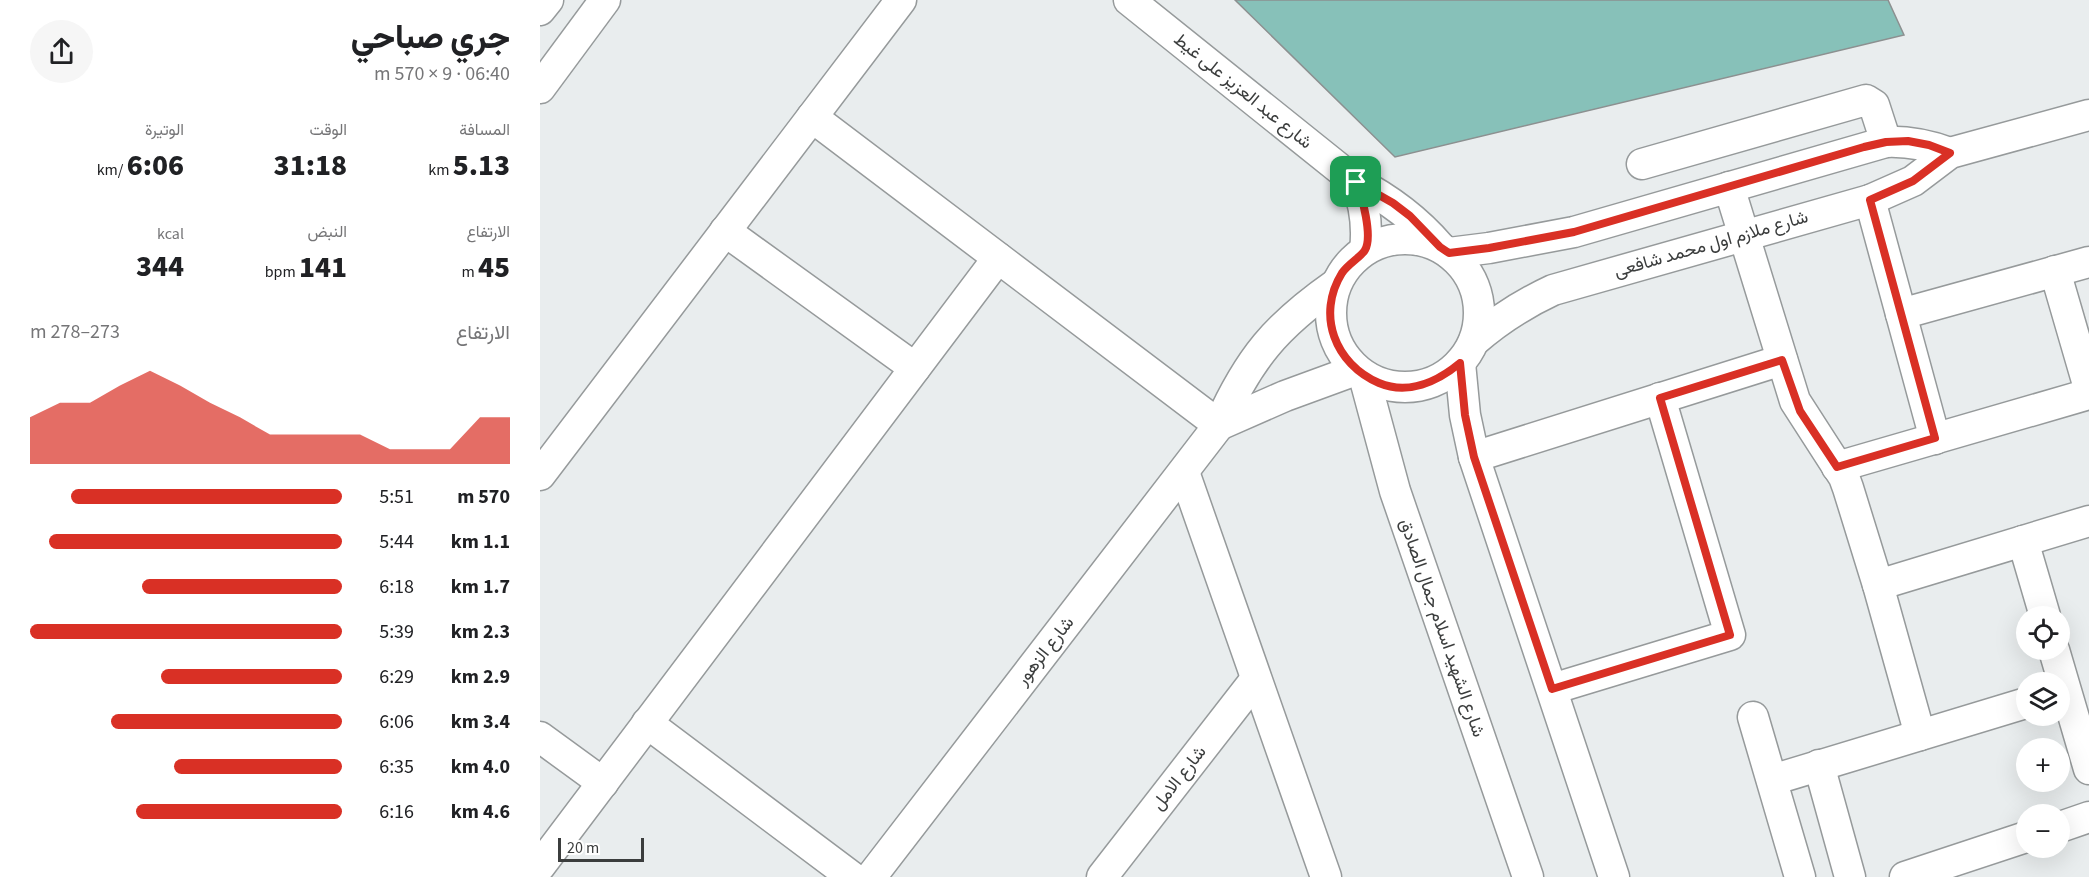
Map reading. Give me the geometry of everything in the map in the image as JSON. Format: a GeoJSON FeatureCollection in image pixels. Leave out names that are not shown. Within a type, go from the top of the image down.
{"type":"FeatureCollection","features":[{"type":"Feature","properties":{"kind":"street"},"geometry":{"type":"LineString","coordinates":[[540,10],[548,0]]}},
{"type":"Feature","properties":{"kind":"street"},"geometry":{"type":"LineString","coordinates":[[540,88],[605,0]]}},
{"type":"Feature","properties":{"kind":"street"},"geometry":{"type":"LineString","coordinates":[[540,475],[901,0]]}},
{"type":"Feature","properties":{"kind":"street","name":"شارع عبد العزيز على غيط"},"geometry":{"type":"LineString","coordinates":[[1129,0],[1356,182],[1402,209],[1444,250]]}},
{"type":"Feature","properties":{"kind":"street"},"geometry":{"type":"LineString","coordinates":[[1642,164],[1866,100],[1874,105],[1886,142]]}},
{"type":"Feature","properties":{"kind":"street","name":"شارع ملازم اول محمد شافعى"},"geometry":{"type":"LineString","coordinates":[[1467,352],[1497,321],[1553,290],[1870,200],[1913,181],[1950,153],[2089,115]]}},
{"type":"Feature","properties":{"kind":"street"},"geometry":{"type":"LineString","coordinates":[[812,117],[1219,425]]}},
{"type":"Feature","properties":{"kind":"street"},"geometry":{"type":"LineString","coordinates":[[1444,250],[1489,248],[1574,232],[1886,142],[1908,141],[1929,145],[1950,153]]}},
{"type":"Feature","properties":{"kind":"street"},"geometry":{"type":"LineString","coordinates":[[1356,182],[1366,215],[1365,250]]}},
{"type":"Feature","properties":{"kind":"street"},"geometry":{"type":"LineString","coordinates":[[1728,187],[1800,411],[1848,488],[1920,735]]}},
{"type":"Feature","properties":{"kind":"street"},"geometry":{"type":"LineString","coordinates":[[1870,200],[1935,438]]}},
{"type":"Feature","properties":{"kind":"street"},"geometry":{"type":"LineString","coordinates":[[725,231],[915,368]]}},
{"type":"Feature","properties":{"kind":"street"},"geometry":{"type":"LineString","coordinates":[[1467,352],[1443,377],[1424,385],[1403,388],[1383,384],[1360,373],[1345,358],[1332,330],[1330,314],[1336,284],[1343,270],[1365,250],[1383,242],[1402,238],[1422,240],[1444,250],[1463,266],[1473,283],[1478,302],[1479,322],[1467,352],[1465,415],[1474,457],[1614,877]]}},
{"type":"Feature","properties":{"kind":"street"},"geometry":{"type":"LineString","coordinates":[[540,866],[998,258]]}},
{"type":"Feature","properties":{"kind":"street"},"geometry":{"type":"LineString","coordinates":[[1901,314],[2089,262]]}},
{"type":"Feature","properties":{"kind":"street"},"geometry":{"type":"LineString","coordinates":[[2055,271],[2089,388]]}},
{"type":"Feature","properties":{"kind":"street","name":"شارع الزهور"},"geometry":{"type":"LineString","coordinates":[[871,877],[1219,425],[1234,391],[1253,360],[1304,306],[1336,284]]}},
{"type":"Feature","properties":{"kind":"street"},"geometry":{"type":"LineString","coordinates":[[1474,457],[1782,360]]}},
{"type":"Feature","properties":{"kind":"street","name":"شارع الزهور"},"geometry":{"type":"LineString","coordinates":[[1219,425],[1285,396],[1360,373]]}},
{"type":"Feature","properties":{"kind":"street","name":"شارع الشهيد اسلام جمال الصادق"},"geometry":{"type":"LineString","coordinates":[[1360,373],[1395,491],[1528,877]]}},
{"type":"Feature","properties":{"kind":"street"},"geometry":{"type":"LineString","coordinates":[[1837,467],[2089,393]]}},
{"type":"Feature","properties":{"kind":"street"},"geometry":{"type":"LineString","coordinates":[[1552,689],[1730,635],[1660,398]]}},
{"type":"Feature","properties":{"kind":"street"},"geometry":{"type":"LineString","coordinates":[[1184,472],[1326,877]]}},
{"type":"Feature","properties":{"kind":"street"},"geometry":{"type":"LineString","coordinates":[[1878,585],[2089,521]]}},
{"type":"Feature","properties":{"kind":"street"},"geometry":{"type":"LineString","coordinates":[[2023,541],[2042,606]]}},
{"type":"Feature","properties":{"kind":"street","name":"شارع الامل"},"geometry":{"type":"LineString","coordinates":[[1102,877],[1256,679]]}},
{"type":"Feature","properties":{"kind":"street"},"geometry":{"type":"LineString","coordinates":[[1772,780],[2016,707]]}},
{"type":"Feature","properties":{"kind":"street"},"geometry":{"type":"LineString","coordinates":[[2070,713],[2089,769]]}},
{"type":"Feature","properties":{"kind":"street"},"geometry":{"type":"LineString","coordinates":[[1753,717],[1800,877]]}},
{"type":"Feature","properties":{"kind":"street"},"geometry":{"type":"LineString","coordinates":[[647,723],[852,877]]}},
{"type":"Feature","properties":{"kind":"street"},"geometry":{"type":"LineString","coordinates":[[540,737],[603,783]]}},
{"type":"Feature","properties":{"kind":"street"},"geometry":{"type":"LineString","coordinates":[[1819,765],[1850,877]]}},
{"type":"Feature","properties":{"kind":"street"},"geometry":{"type":"LineString","coordinates":[[2070,823],[2089,817]]}},
{"type":"Feature","properties":{"kind":"street"},"geometry":{"type":"LineString","coordinates":[[1905,877],[1939,872],[2016,841]]}},
{"type":"Feature","properties":{"kind":"building"},"geometry":{"type":"Polygon","coordinates":[[[1235,0],[1888,0],[1904,35],[1395,157],[1235,0]]]}},
{"type":"Feature","properties":{"kind":"route"},"geometry":{"type":"LineString","coordinates":[[1908,141],[1929,145],[1950,153],[1913,181],[1870,200],[1935,438],[1837,467],[1800,411],[1782,360],[1660,398],[1730,635],[1552,689],[1474,457],[1461,390],[1460,363],[1443,377],[1424,385],[1403,388],[1383,384],[1364,376],[1345,358],[1337,345],[1330,314],[1336,284],[1343,270],[1365,250],[1366,215],[1356,182],[1393,203],[1449,253],[1532,241],[1574,232],[1886,142],[1908,141]]}}]}
